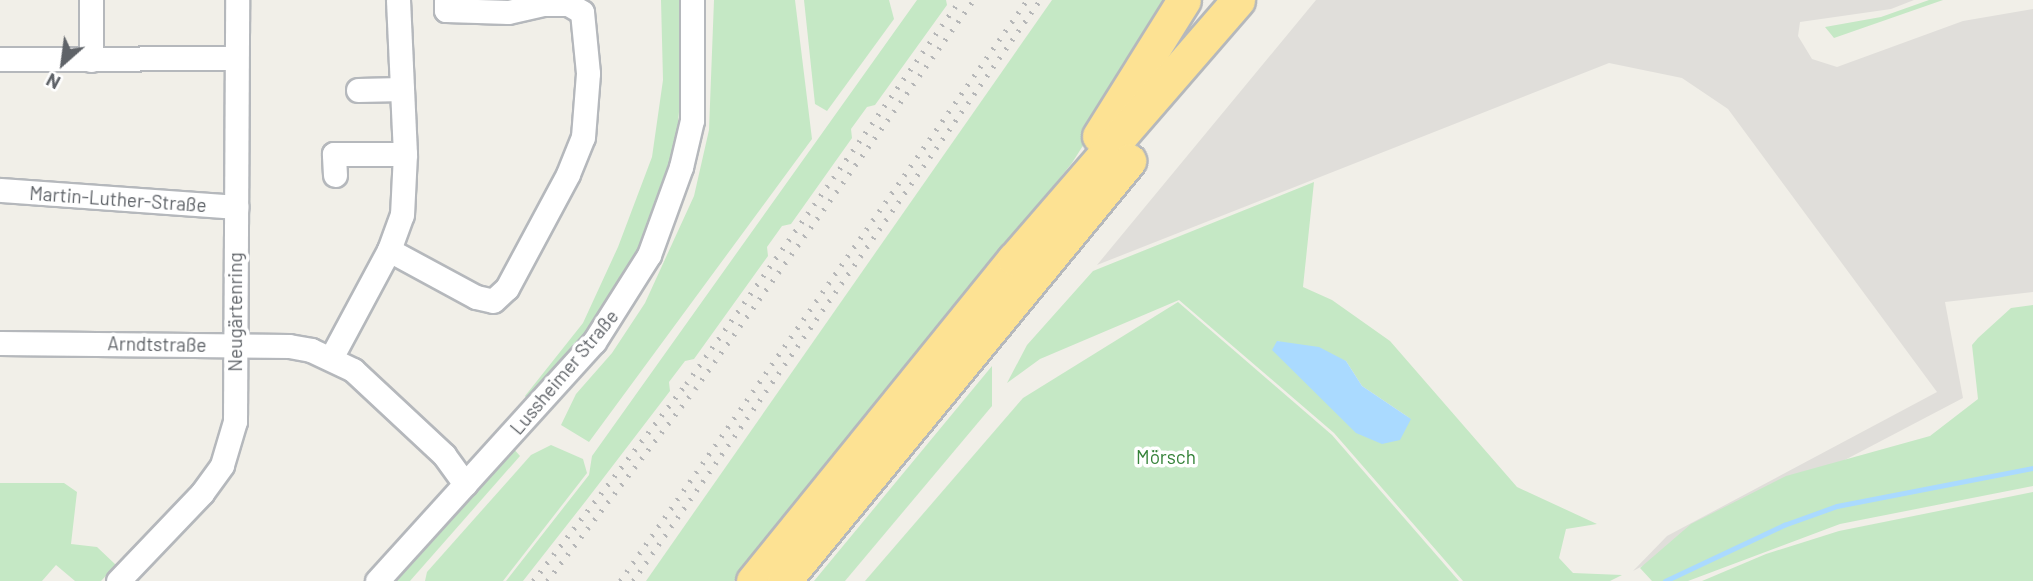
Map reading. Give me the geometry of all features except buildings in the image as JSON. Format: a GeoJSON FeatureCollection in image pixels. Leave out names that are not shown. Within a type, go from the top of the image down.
{"type":"FeatureCollection","features":[{"type":"Feature","properties":{"kind":"highway"},"geometry":{"type":"LineString","coordinates":[[1014,259],[1065,189],[1184,0]]}},
{"type":"Feature","properties":{"kind":"highway"},"geometry":{"type":"LineString","coordinates":[[753,581],[1014,259],[1238,0]]}},
{"type":"Feature","properties":{"kind":"highway"},"geometry":{"type":"LineString","coordinates":[[784,581],[1262,0]]}},
{"type":"Feature","properties":{"kind":"street"},"geometry":{"type":"LineString","coordinates":[[91,0],[91,60]]}},
{"type":"Feature","properties":{"kind":"street","name":"Neugärtenring"},"geometry":{"type":"LineString","coordinates":[[118,581],[202,493],[222,465],[235,421],[237,0]]}},
{"type":"Feature","properties":{"kind":"street"},"geometry":{"type":"LineString","coordinates":[[331,358],[389,250],[402,215],[405,154],[398,0]]}},
{"type":"Feature","properties":{"kind":"street","name":"Lussheimer Straße"},"geometry":{"type":"LineString","coordinates":[[377,581],[594,342],[649,255],[681,167],[692,120],[692,0]]}},
{"type":"Feature","properties":{"kind":"street"},"geometry":{"type":"LineString","coordinates":[[389,250],[476,297],[494,301],[507,288],[568,174],[583,137],[586,26],[576,6],[543,4],[508,12],[446,5]]}},
{"type":"Feature","properties":{"kind":"street"},"geometry":{"type":"LineString","coordinates":[[0,59],[235,58]]}},
{"type":"Feature","properties":{"kind":"street"},"geometry":{"type":"LineString","coordinates":[[358,90],[402,89]]}},
{"type":"Feature","properties":{"kind":"street"},"geometry":{"type":"LineString","coordinates":[[335,175],[334,154],[405,154]]}},
{"type":"Feature","properties":{"kind":"street","name":"Martin-Luther-Straße"},"geometry":{"type":"LineString","coordinates":[[0,190],[236,207]]}},
{"type":"Feature","properties":{"kind":"street","name":"Arndtstraße"},"geometry":{"type":"LineString","coordinates":[[0,343],[289,346],[331,358],[353,370],[444,455],[468,460],[472,477]]}},
{"type":"Feature","properties":{"kind":"shaded area"},"geometry":{"type":"Polygon","coordinates":[[[1316,0],[1914,0],[1891,9],[1800,22],[1798,36],[1812,59],[1837,67],[1963,21],[2033,9],[2033,292],[1945,302],[1963,398],[1633,571],[1667,536],[1937,392],[1728,109],[1682,78],[1609,63],[1097,265],[1316,0]]]}},
{"type":"Feature","properties":{"kind":"green space"},"geometry":{"type":"Polygon","coordinates":[[[661,0],[679,0],[683,69],[676,144],[654,218],[633,264],[591,331],[530,403],[525,396],[583,323],[618,247],[652,157],[663,80],[661,0]]]}},
{"type":"Feature","properties":{"kind":"green space"},"geometry":{"type":"Polygon","coordinates":[[[714,0],[795,0],[812,139],[589,442],[561,425],[576,394],[612,353],[645,303],[694,196],[709,130],[714,0]]]}},
{"type":"Feature","properties":{"kind":"green space"},"geometry":{"type":"Polygon","coordinates":[[[804,0],[889,0],[894,19],[827,111],[815,104],[804,0]]]}},
{"type":"Feature","properties":{"kind":"green space"},"geometry":{"type":"Polygon","coordinates":[[[917,0],[946,0],[947,5],[875,105],[867,107],[851,129],[852,138],[791,224],[782,226],[767,247],[768,256],[694,359],[685,361],[669,382],[670,391],[523,581],[506,581],[589,475],[592,456],[917,0]]]}},
{"type":"Feature","properties":{"kind":"green space"},"geometry":{"type":"Polygon","coordinates":[[[1052,0],[1175,0],[1072,163],[734,581],[646,581],[1052,0]]]}},
{"type":"Feature","properties":{"kind":"green space"},"geometry":{"type":"Polygon","coordinates":[[[1929,0],[1943,0],[1834,38],[1825,27],[1881,17],[1929,0]]]}},
{"type":"Feature","properties":{"kind":"green space"},"geometry":{"type":"Polygon","coordinates":[[[1314,182],[1303,287],[1332,300],[1390,341],[1517,487],[1597,524],[1566,529],[1559,558],[1573,573],[1622,575],[1610,581],[1463,581],[1334,433],[1179,300],[1040,359],[1007,383],[1027,345],[1093,271],[1314,182]],[[1277,341],[1411,419],[1362,386],[1346,361],[1277,341]]]}},
{"type":"Feature","properties":{"kind":"green space","name":"Mörsch"},"geometry":{"type":"Polygon","coordinates":[[[1178,302],[1332,435],[1459,581],[865,581],[1023,398],[1178,302]]]}},
{"type":"Feature","properties":{"kind":"green space"},"geometry":{"type":"Polygon","coordinates":[[[2033,305],[2033,486],[1840,524],[1688,581],[1652,581],[1640,568],[1691,524],[1786,476],[1930,436],[1978,399],[1972,345],[2011,308],[2033,305]]]}},
{"type":"Feature","properties":{"kind":"green space"},"geometry":{"type":"Polygon","coordinates":[[[992,366],[992,406],[845,581],[814,581],[992,366]]]}},
{"type":"Feature","properties":{"kind":"green space"},"geometry":{"type":"Polygon","coordinates":[[[551,445],[583,459],[587,473],[503,581],[425,581],[427,572],[531,455],[551,445]]]}},
{"type":"Feature","properties":{"kind":"green space"},"geometry":{"type":"Polygon","coordinates":[[[513,448],[520,456],[410,581],[390,581],[513,448]]]}},
{"type":"Feature","properties":{"kind":"green space"},"geometry":{"type":"Polygon","coordinates":[[[0,483],[64,483],[77,492],[71,544],[97,547],[116,565],[101,581],[75,581],[56,565],[42,581],[0,581],[0,483]]]}},
{"type":"Feature","properties":{"kind":"green space"},"geometry":{"type":"Polygon","coordinates":[[[2033,492],[2033,581],[1702,581],[1766,554],[1839,531],[2033,492]]]}},
{"type":"Feature","properties":{"kind":"water"},"geometry":{"type":"Polygon","coordinates":[[[1277,341],[1319,347],[1346,361],[1362,386],[1411,419],[1400,440],[1382,444],[1356,433],[1272,350],[1277,341]]]}},
{"type":"Feature","properties":{"kind":"waterway"},"geometry":{"type":"LineString","coordinates":[[1665,581],[1784,525],[1837,506],[2033,468]]}},
{"type":"Feature","properties":{"kind":"railway"},"geometry":{"type":"LineString","coordinates":[[533,581],[686,384],[960,0]]}},
{"type":"Feature","properties":{"kind":"railway"},"geometry":{"type":"LineString","coordinates":[[547,581],[695,389],[973,0]]}},
{"type":"Feature","properties":{"kind":"railway"},"geometry":{"type":"LineString","coordinates":[[620,581],[1027,0]]}},
{"type":"Feature","properties":{"kind":"railway"},"geometry":{"type":"LineString","coordinates":[[633,581],[1040,0]]}}]}
